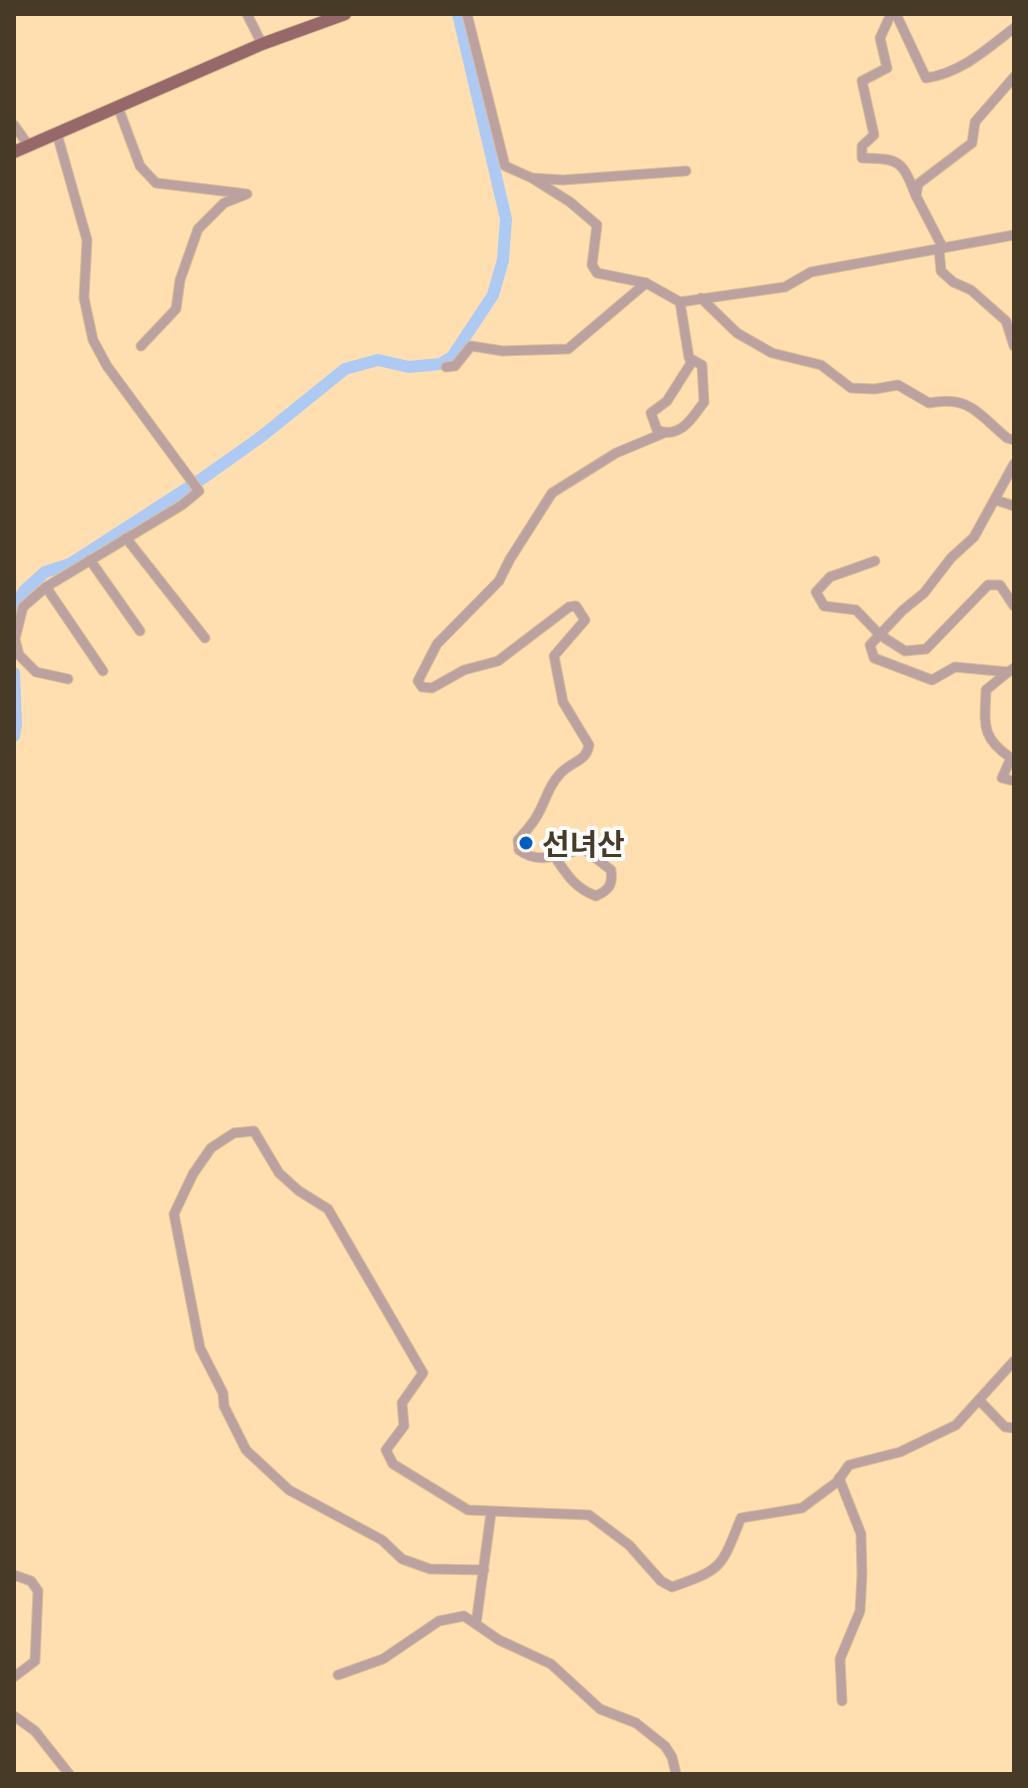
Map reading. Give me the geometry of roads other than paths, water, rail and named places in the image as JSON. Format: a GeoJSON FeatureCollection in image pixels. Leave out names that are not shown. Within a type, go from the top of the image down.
{"type":"FeatureCollection","features":[{"type":"Feature","properties":{"kind":"main road"},"geometry":{"type":"LineString","coordinates":[[14,152],[262,44],[345,14]]}},
{"type":"Feature","properties":{"kind":"street"},"geometry":{"type":"LineString","coordinates":[[247,14],[262,44]]}},
{"type":"Feature","properties":{"kind":"street"},"geometry":{"type":"LineString","coordinates":[[467,14],[505,166],[532,178],[570,202],[597,225],[592,265],[597,273],[646,283],[680,302],[785,287],[811,272],[1014,235]]}},
{"type":"Feature","properties":{"kind":"street"},"geometry":{"type":"LineString","coordinates":[[893,14],[926,78],[947,75],[1014,28]]}},
{"type":"Feature","properties":{"kind":"street"},"geometry":{"type":"LineString","coordinates":[[893,14],[880,38],[887,68],[862,81],[874,135],[862,146],[862,158],[894,159],[905,168],[941,249],[941,271],[953,282],[971,290],[1006,321],[1014,346]]}},
{"type":"Feature","properties":{"kind":"street"},"geometry":{"type":"LineString","coordinates":[[916,196],[918,184],[972,143],[975,122],[1014,77]]}},
{"type":"Feature","properties":{"kind":"street"},"geometry":{"type":"LineString","coordinates":[[118,107],[140,166],[156,183],[247,194],[224,203],[198,229],[180,280],[176,309],[141,346]]}},
{"type":"Feature","properties":{"kind":"street"},"geometry":{"type":"LineString","coordinates":[[14,125],[29,146]]}},
{"type":"Feature","properties":{"kind":"street"},"geometry":{"type":"LineString","coordinates":[[57,134],[87,240],[84,298],[93,340],[107,366],[199,491],[182,505],[46,587],[23,607],[15,643],[19,655],[36,672],[68,679]]}},
{"type":"Feature","properties":{"kind":"street"},"geometry":{"type":"LineString","coordinates":[[532,178],[563,180],[686,171]]}},
{"type":"Feature","properties":{"kind":"street"},"geometry":{"type":"LineString","coordinates":[[446,367],[455,366],[471,346],[503,351],[568,349],[646,283]]}},
{"type":"Feature","properties":{"kind":"street"},"geometry":{"type":"LineString","coordinates":[[701,298],[737,333],[772,353],[821,365],[851,388],[875,389],[898,385],[929,403],[948,400],[965,403],[1007,438],[1014,440]]}},
{"type":"Feature","properties":{"kind":"street"},"geometry":{"type":"LineString","coordinates":[[555,857],[573,884],[596,896],[607,891],[613,881],[611,870],[584,849],[555,857],[547,860],[527,856],[519,850],[518,840],[538,816],[548,787],[567,765],[587,754],[589,745],[563,702],[554,656],[582,627],[585,620],[580,610],[576,606],[569,607],[498,661],[464,670],[432,688],[422,687],[418,681],[437,644],[499,581],[552,493],[616,453],[684,428],[704,402],[702,365],[689,358],[680,302]]}},
{"type":"Feature","properties":{"kind":"street"},"geometry":{"type":"LineString","coordinates":[[664,433],[657,430],[651,413],[667,401],[693,360]]}},
{"type":"Feature","properties":{"kind":"street"},"geometry":{"type":"LineString","coordinates":[[1011,670],[955,667],[932,680],[874,658],[870,645],[924,593],[951,558],[974,537],[1014,464]]}},
{"type":"Feature","properties":{"kind":"street"},"geometry":{"type":"LineString","coordinates":[[996,500],[1014,506]]}},
{"type":"Feature","properties":{"kind":"street"},"geometry":{"type":"LineString","coordinates":[[126,538],[205,638]]}},
{"type":"Feature","properties":{"kind":"street"},"geometry":{"type":"LineString","coordinates":[[90,560],[140,631]]}},
{"type":"Feature","properties":{"kind":"street"},"geometry":{"type":"LineString","coordinates":[[875,561],[830,577],[816,592],[824,606],[856,610],[880,635],[905,651],[926,649],[988,585],[1000,585],[1014,606]]}},
{"type":"Feature","properties":{"kind":"street"},"geometry":{"type":"LineString","coordinates":[[46,587],[103,671]]}},
{"type":"Feature","properties":{"kind":"street"},"geometry":{"type":"LineString","coordinates":[[1011,670],[986,690],[985,731],[994,747],[1011,758],[1002,778],[1014,781]]}},
{"type":"Feature","properties":{"kind":"street"},"geometry":{"type":"LineString","coordinates":[[484,1570],[430,1569],[402,1559],[382,1540],[289,1490],[246,1450],[224,1406],[223,1393],[200,1348],[174,1214],[193,1174],[211,1148],[234,1133],[254,1131],[279,1173],[299,1191],[328,1209],[423,1373],[402,1403],[404,1426],[386,1450],[393,1464],[468,1510],[589,1515],[629,1545],[661,1581],[672,1587],[703,1576],[720,1565],[741,1518],[802,1508],[839,1478],[849,1465],[900,1452],[956,1425],[1014,1361]]}},
{"type":"Feature","properties":{"kind":"street"},"geometry":{"type":"LineString","coordinates":[[979,1400],[1005,1427],[1014,1428]]}},
{"type":"Feature","properties":{"kind":"street"},"geometry":{"type":"LineString","coordinates":[[839,1478],[861,1534],[862,1575],[860,1611],[840,1659],[842,1701]]}},
{"type":"Feature","properties":{"kind":"street"},"geometry":{"type":"LineString","coordinates":[[476,1624],[491,1513]]}},
{"type":"Feature","properties":{"kind":"street"},"geometry":{"type":"LineString","coordinates":[[14,1575],[31,1581],[38,1591],[35,1661],[14,1677]]}},
{"type":"Feature","properties":{"kind":"street"},"geometry":{"type":"LineString","coordinates":[[338,1675],[383,1659],[439,1621],[464,1616],[499,1640],[551,1664],[600,1709],[636,1723],[665,1746],[672,1757],[676,1774]]}},
{"type":"Feature","properties":{"kind":"street"},"geometry":{"type":"LineString","coordinates":[[14,1716],[35,1731],[69,1774]]}},
{"type":"Feature","properties":{"kind":"waterway"},"geometry":{"type":"LineString","coordinates":[[14,606],[25,590],[45,572],[70,564],[203,478],[262,436],[345,369],[378,360],[409,367],[440,364],[452,357],[493,295],[503,260],[506,219],[458,14]]}},
{"type":"Feature","properties":{"kind":"waterway"},"geometry":{"type":"LineString","coordinates":[[14,673],[14,736]]}},
{"type":"Feature","properties":{"kind":"place","name":"선녀산"},"geometry":{"type":"Point","coordinates":[526,843]}}]}
